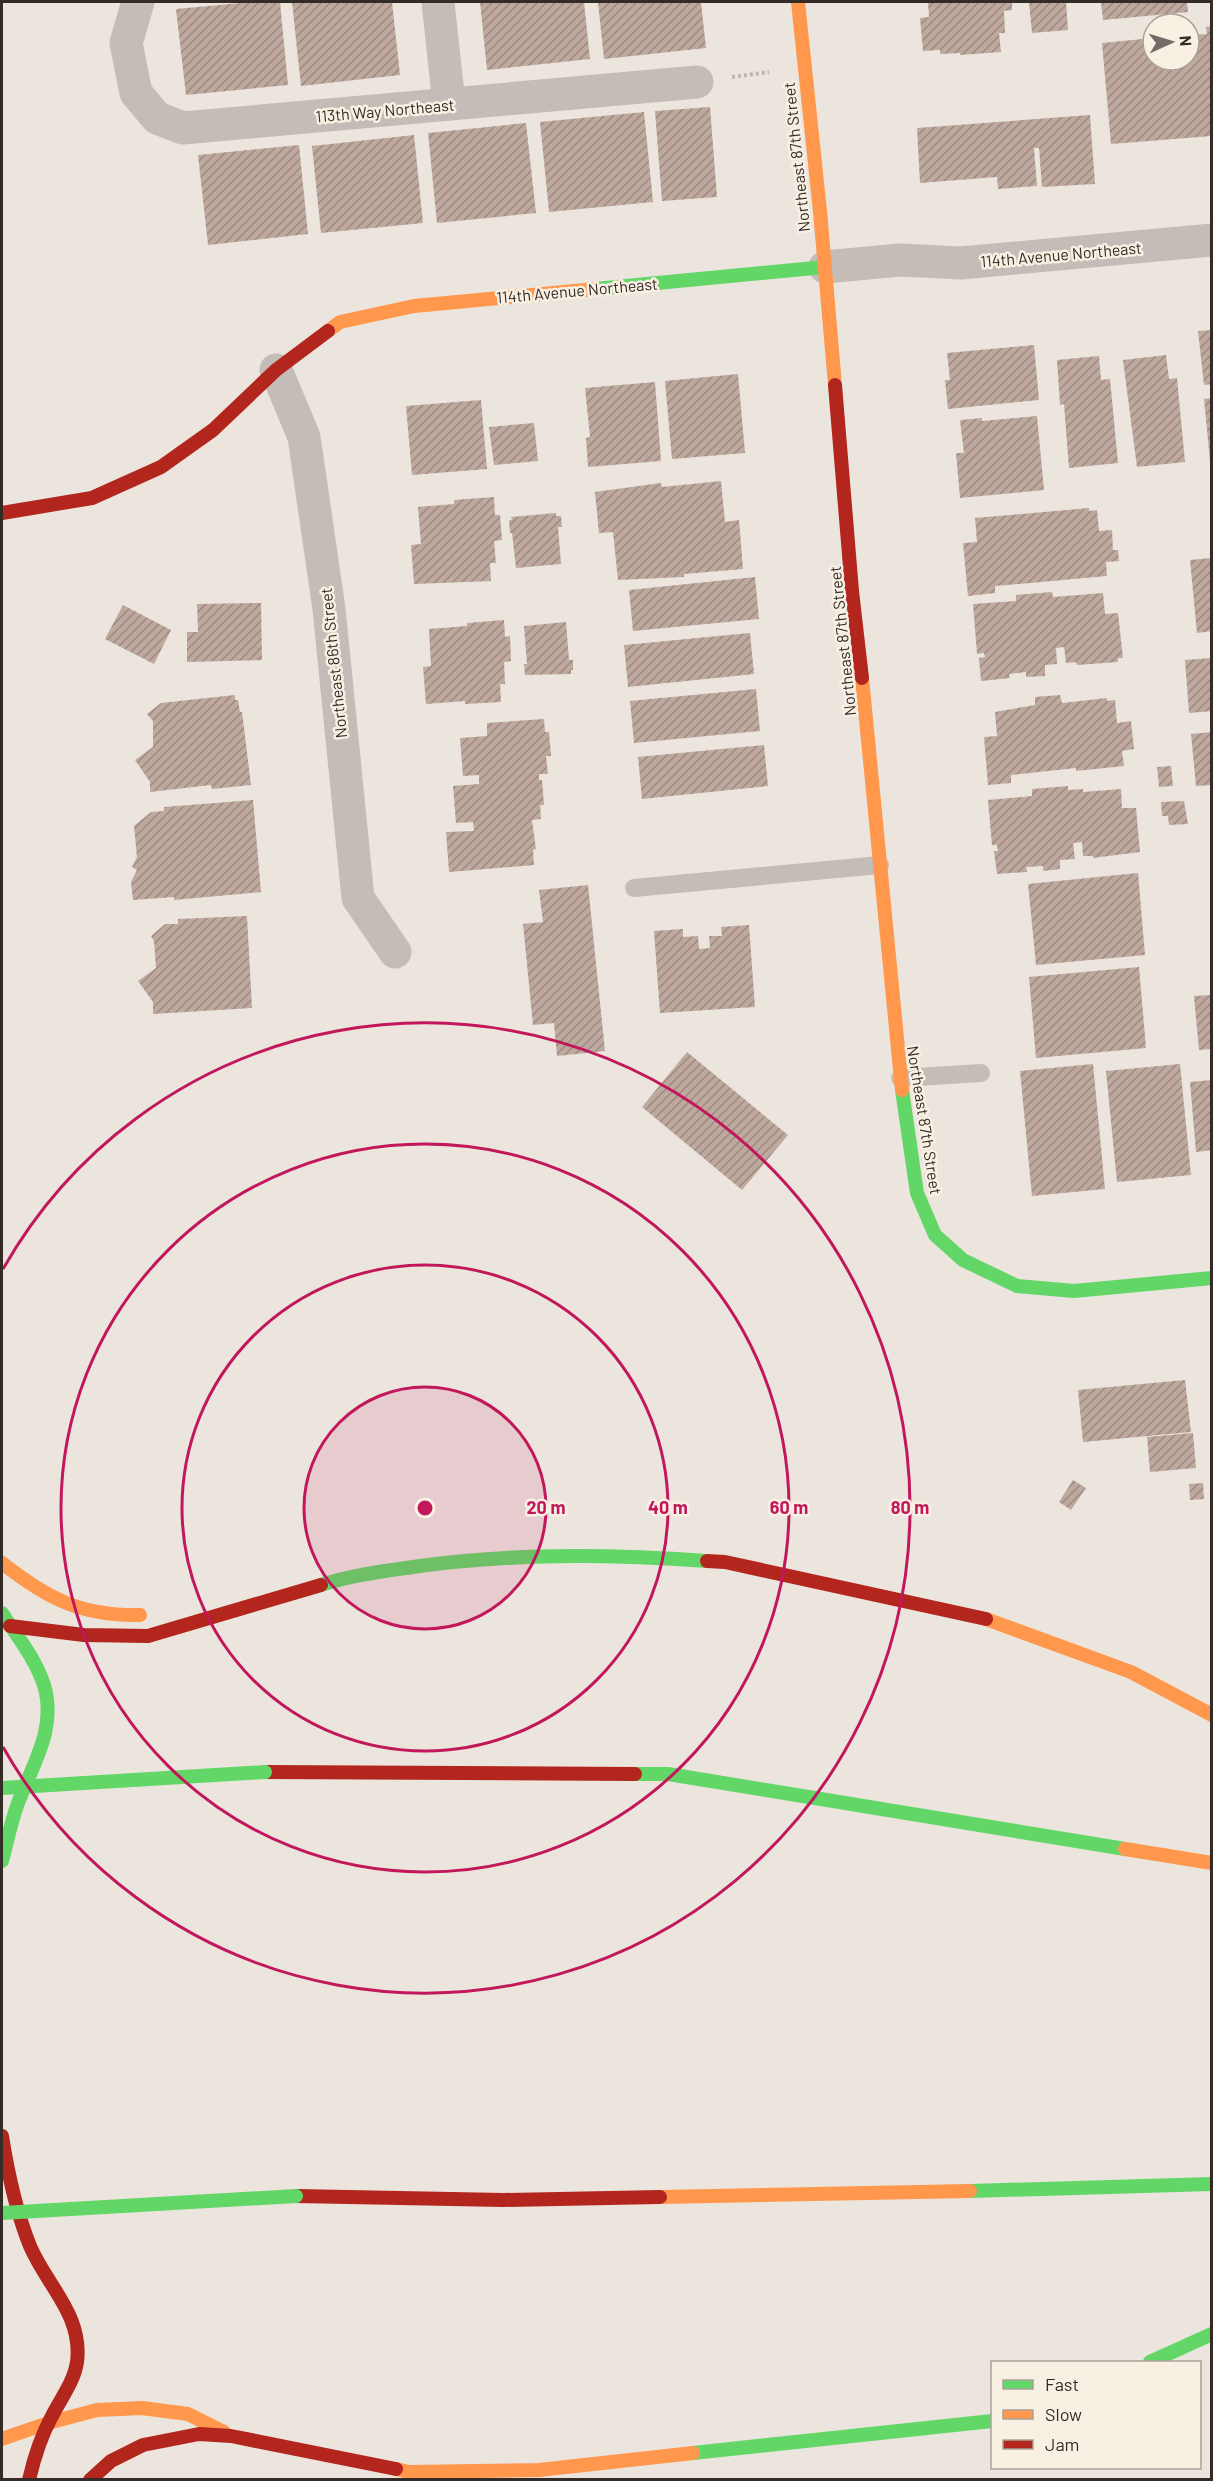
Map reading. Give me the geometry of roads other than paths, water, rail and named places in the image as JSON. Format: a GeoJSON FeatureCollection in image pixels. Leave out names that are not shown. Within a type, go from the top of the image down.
{"type":"FeatureCollection","features":[{"type":"Feature","properties":{"kind":"main road","name":"Northeast 87th Street"},"geometry":{"type":"LineString","coordinates":[[798,2],[825,267],[852,591],[900,1078],[917,1193],[935,1236],[963,1260],[1017,1286],[1074,1291],[1212,1278]]}},
{"type":"Feature","properties":{"kind":"main road","name":"114th Avenue Northeast"},"geometry":{"type":"LineString","coordinates":[[2,513],[92,498],[161,467],[213,430],[276,370],[340,322],[414,306],[825,267]]}},
{"type":"Feature","properties":{"kind":"main road"},"geometry":{"type":"LineString","coordinates":[[6,1625],[84,1635],[148,1636],[347,1577],[451,1562],[530,1556],[614,1556],[725,1562],[998,1622],[1131,1672],[1212,1715]]}},
{"type":"Feature","properties":{"kind":"main road"},"geometry":{"type":"LineString","coordinates":[[2,1563],[28,1584],[65,1603],[102,1614],[159,1615]]}},
{"type":"Feature","properties":{"kind":"main road"},"geometry":{"type":"LineString","coordinates":[[182,1613],[250,1607]]}},
{"type":"Feature","properties":{"kind":"main road"},"geometry":{"type":"LineString","coordinates":[[2,1613],[6,1625],[40,1675],[47,1698],[48,1728],[42,1749],[18,1803],[2,1861]]}},
{"type":"Feature","properties":{"kind":"main road"},"geometry":{"type":"LineString","coordinates":[[2,1788],[265,1772],[668,1774],[1212,1863]]}},
{"type":"Feature","properties":{"kind":"main road"},"geometry":{"type":"LineString","coordinates":[[2,2136],[18,2214],[33,2252],[72,2314],[77,2339],[77,2362],[70,2383],[48,2422],[29,2480]]}},
{"type":"Feature","properties":{"kind":"main road"},"geometry":{"type":"LineString","coordinates":[[2,2213],[296,2196],[503,2200],[1083,2189],[1212,2184]]}},
{"type":"Feature","properties":{"kind":"main road"},"geometry":{"type":"LineString","coordinates":[[1151,2361],[1212,2334]]}},
{"type":"Feature","properties":{"kind":"main road"},"geometry":{"type":"LineString","coordinates":[[2,2439],[48,2422],[97,2410],[142,2408],[188,2414],[231,2436]]}},
{"type":"Feature","properties":{"kind":"main road"},"geometry":{"type":"LineString","coordinates":[[90,2480],[111,2462],[143,2445],[199,2434],[231,2436],[410,2472],[539,2470],[991,2421]]}},
{"type":"Feature","properties":{"kind":"street","name":"113th Way Northeast"},"geometry":{"type":"LineString","coordinates":[[138,2],[126,43],[136,93],[157,118],[183,128],[697,82]]}},
{"type":"Feature","properties":{"kind":"street"},"geometry":{"type":"LineString","coordinates":[[438,2],[449,104]]}},
{"type":"Feature","properties":{"kind":"street","name":"114th Avenue Northeast"},"geometry":{"type":"LineString","coordinates":[[825,267],[900,260],[961,263],[1212,240]]}},
{"type":"Feature","properties":{"kind":"street","name":"Northeast 86th Street"},"geometry":{"type":"LineString","coordinates":[[276,370],[304,437],[328,609],[358,898],[395,951]]}},
{"type":"Feature","properties":{"kind":"lane"},"geometry":{"type":"LineString","coordinates":[[634,888],[880,865]]}},
{"type":"Feature","properties":{"kind":"lane"},"geometry":{"type":"LineString","coordinates":[[900,1078],[981,1073]]}}]}
